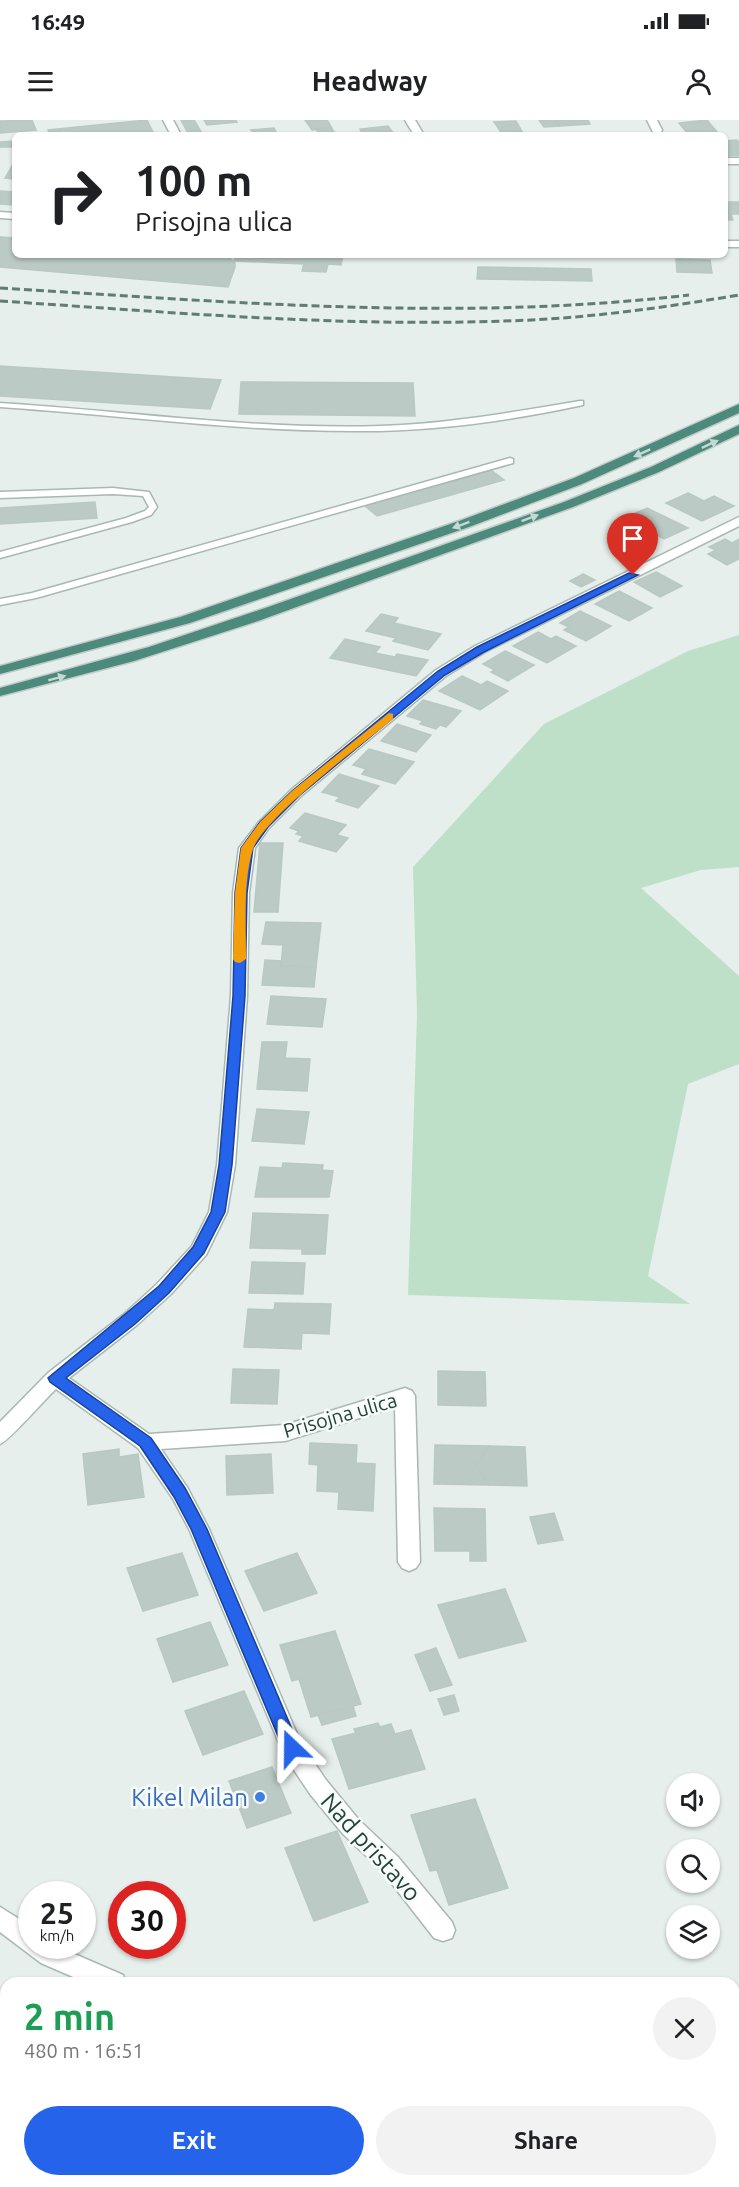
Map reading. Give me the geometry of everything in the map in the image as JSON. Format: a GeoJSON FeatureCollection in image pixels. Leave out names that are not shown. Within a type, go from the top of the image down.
{"type":"FeatureCollection","features":[{"type":"Feature","properties":{"kind":"highway"},"geometry":{"type":"LineString","coordinates":[[0,670],[185,620],[464,524],[578,481],[739,408]]}},
{"type":"Feature","properties":{"kind":"highway"},"geometry":{"type":"LineString","coordinates":[[0,692],[204,635],[489,534],[600,492],[713,443],[739,429]]}},
{"type":"Feature","properties":{"kind":"highway"},"geometry":{"type":"LineString","coordinates":[[0,680],[357,580]]}},
{"type":"Feature","properties":{"kind":"highway"},"geometry":{"type":"LineString","coordinates":[[0,659],[281,587]]}},
{"type":"Feature","properties":{"kind":"street"},"geometry":{"type":"LineString","coordinates":[[652,120],[657,130]]}},
{"type":"Feature","properties":{"kind":"street"},"geometry":{"type":"LineString","coordinates":[[0,1436],[18,1414],[55,1378],[130,1320],[164,1289],[199,1250],[218,1212],[226,1165],[239,996],[241,893],[247,848],[264,825],[296,793],[441,673],[480,649],[739,521]]}},
{"type":"Feature","properties":{"kind":"street","name":"Nad pristavo"},"geometry":{"type":"LineString","coordinates":[[55,1378],[146,1442],[180,1493],[199,1529],[292,1748],[318,1787],[351,1827],[390,1864],[443,1930]]}},
{"type":"Feature","properties":{"kind":"street","name":"Prisojna ulica"},"geometry":{"type":"LineString","coordinates":[[146,1442],[285,1432],[405,1396],[409,1562]]}},
{"type":"Feature","properties":{"kind":"street"},"geometry":{"type":"LineString","coordinates":[[0,1918],[18,1931]]}},
{"type":"Feature","properties":{"kind":"street"},"geometry":{"type":"LineString","coordinates":[[59,1959],[100,1977]]}},
{"type":"Feature","properties":{"kind":"lane"},"geometry":{"type":"LineString","coordinates":[[0,405],[265,426],[356,429],[416,426],[580,404]]}},
{"type":"Feature","properties":{"kind":"lane"},"geometry":{"type":"LineString","coordinates":[[0,602],[33,596],[510,461]]}},
{"type":"Feature","properties":{"kind":"lane"},"geometry":{"type":"LineString","coordinates":[[0,495],[113,491],[146,494],[153,507],[147,513],[129,520],[0,555]]}},
{"type":"Feature","properties":{"kind":"green space"},"geometry":{"type":"Polygon","coordinates":[[[739,635],[739,867],[701,870],[641,888],[739,976],[739,1064],[688,1084],[648,1276],[690,1304],[408,1295],[417,1014],[413,867],[544,724],[688,651],[739,635]]]}},
{"type":"Feature","properties":{"kind":"building"},"geometry":{"type":"Polygon","coordinates":[[[32,120],[36,130],[0,133],[0,121],[32,120]]]}},
{"type":"Feature","properties":{"kind":"building"},"geometry":{"type":"Polygon","coordinates":[[[147,120],[153,132],[49,132],[48,130],[147,120]]]}},
{"type":"Feature","properties":{"kind":"building"},"geometry":{"type":"Polygon","coordinates":[[[181,120],[194,120],[201,132],[187,132],[181,120]]]}},
{"type":"Feature","properties":{"kind":"building"},"geometry":{"type":"Polygon","coordinates":[[[204,120],[236,120],[237,122],[207,125],[204,120]]]}},
{"type":"Feature","properties":{"kind":"building"},"geometry":{"type":"Polygon","coordinates":[[[305,120],[327,120],[332,128],[312,130],[305,120]]]}},
{"type":"Feature","properties":{"kind":"building"},"geometry":{"type":"Polygon","coordinates":[[[539,120],[555,120],[559,126],[544,127],[539,120]]]}},
{"type":"Feature","properties":{"kind":"building"},"geometry":{"type":"Polygon","coordinates":[[[555,120],[588,120],[590,124],[560,126],[555,120]]]}},
{"type":"Feature","properties":{"kind":"building"},"geometry":{"type":"Polygon","coordinates":[[[707,120],[717,132],[686,132],[679,123],[707,120]]]}},
{"type":"Feature","properties":{"kind":"building"},"geometry":{"type":"Polygon","coordinates":[[[516,121],[522,132],[501,132],[494,122],[516,121]]]}},
{"type":"Feature","properties":{"kind":"building"},"geometry":{"type":"Polygon","coordinates":[[[388,126],[392,132],[362,132],[360,129],[388,126]]]}},
{"type":"Feature","properties":{"kind":"building"},"geometry":{"type":"Polygon","coordinates":[[[274,128],[276,132],[253,132],[251,130],[274,128]]]}},
{"type":"Feature","properties":{"kind":"building"},"geometry":{"type":"Polygon","coordinates":[[[331,128],[334,132],[318,132],[316,129],[331,128]]]}},
{"type":"Feature","properties":{"kind":"building"},"geometry":{"type":"Polygon","coordinates":[[[737,140],[739,155],[728,156],[728,141],[737,140]]]}},
{"type":"Feature","properties":{"kind":"building"},"geometry":{"type":"Polygon","coordinates":[[[12,141],[12,147],[0,147],[0,142],[12,141]]]}},
{"type":"Feature","properties":{"kind":"building"},"geometry":{"type":"Polygon","coordinates":[[[12,166],[12,179],[5,178],[12,166]]]}},
{"type":"Feature","properties":{"kind":"building"},"geometry":{"type":"Polygon","coordinates":[[[0,191],[12,192],[12,205],[0,204],[0,191]]]}},
{"type":"Feature","properties":{"kind":"building"},"geometry":{"type":"Polygon","coordinates":[[[728,202],[739,202],[739,214],[731,214],[733,220],[728,220],[728,202]]]}},
{"type":"Feature","properties":{"kind":"building"},"geometry":{"type":"Polygon","coordinates":[[[0,237],[12,238],[12,258],[229,258],[235,263],[228,287],[0,267],[0,237]]]}},
{"type":"Feature","properties":{"kind":"building"},"geometry":{"type":"Polygon","coordinates":[[[235,258],[305,258],[304,264],[234,261],[235,258]]]}},
{"type":"Feature","properties":{"kind":"building"},"geometry":{"type":"Polygon","coordinates":[[[305,258],[342,258],[341,265],[328,264],[326,272],[302,271],[305,258]]]}},
{"type":"Feature","properties":{"kind":"building"},"geometry":{"type":"Polygon","coordinates":[[[676,259],[710,260],[712,273],[677,272],[676,259]]]}},
{"type":"Feature","properties":{"kind":"building"},"geometry":{"type":"Polygon","coordinates":[[[478,267],[591,269],[592,281],[477,279],[478,267]]]}},
{"type":"Feature","properties":{"kind":"building"},"geometry":{"type":"Polygon","coordinates":[[[0,366],[221,380],[210,409],[0,396],[0,366]]]}},
{"type":"Feature","properties":{"kind":"building"},"geometry":{"type":"Polygon","coordinates":[[[241,382],[413,383],[415,416],[239,414],[241,382]]]}},
{"type":"Feature","properties":{"kind":"building"},"geometry":{"type":"Polygon","coordinates":[[[491,470],[504,480],[377,516],[364,505],[491,470]]]}},
{"type":"Feature","properties":{"kind":"building"},"geometry":{"type":"Polygon","coordinates":[[[688,493],[704,501],[714,496],[734,506],[702,521],[666,503],[688,493]]]}},
{"type":"Feature","properties":{"kind":"building"},"geometry":{"type":"Polygon","coordinates":[[[95,502],[97,518],[0,524],[0,508],[95,502]]]}},
{"type":"Feature","properties":{"kind":"building"},"geometry":{"type":"Polygon","coordinates":[[[647,508],[688,528],[664,539],[624,518],[647,508]]]}},
{"type":"Feature","properties":{"kind":"building"},"geometry":{"type":"Polygon","coordinates":[[[725,539],[732,543],[739,539],[739,559],[727,565],[708,554],[716,550],[709,547],[725,539]]]}},
{"type":"Feature","properties":{"kind":"building"},"geometry":{"type":"Polygon","coordinates":[[[656,572],[682,586],[660,597],[634,582],[656,572]]]}},
{"type":"Feature","properties":{"kind":"building"},"geometry":{"type":"Polygon","coordinates":[[[583,574],[595,580],[581,587],[570,581],[583,574]]]}},
{"type":"Feature","properties":{"kind":"building"},"geometry":{"type":"Polygon","coordinates":[[[619,591],[652,608],[629,621],[595,604],[619,591]]]}},
{"type":"Feature","properties":{"kind":"building"},"geometry":{"type":"Polygon","coordinates":[[[580,611],[611,626],[586,641],[564,630],[569,627],[560,623],[580,611]]]}},
{"type":"Feature","properties":{"kind":"building"},"geometry":{"type":"Polygon","coordinates":[[[381,614],[398,618],[394,623],[441,634],[428,650],[393,641],[396,638],[366,631],[381,614]]]}},
{"type":"Feature","properties":{"kind":"building"},"geometry":{"type":"Polygon","coordinates":[[[538,632],[551,639],[556,636],[576,646],[547,663],[513,646],[538,632]]]}},
{"type":"Feature","properties":{"kind":"building"},"geometry":{"type":"Polygon","coordinates":[[[345,639],[380,647],[375,653],[395,657],[397,654],[428,660],[416,676],[330,658],[345,639]]]}},
{"type":"Feature","properties":{"kind":"building"},"geometry":{"type":"Polygon","coordinates":[[[505,651],[534,665],[508,681],[491,672],[495,670],[483,664],[505,651]]]}},
{"type":"Feature","properties":{"kind":"building"},"geometry":{"type":"Polygon","coordinates":[[[462,676],[481,685],[487,681],[508,691],[480,710],[439,691],[462,676]]]}},
{"type":"Feature","properties":{"kind":"building"},"geometry":{"type":"Polygon","coordinates":[[[423,700],[461,711],[446,727],[440,725],[436,729],[420,724],[423,721],[407,716],[423,700]]]}},
{"type":"Feature","properties":{"kind":"building"},"geometry":{"type":"Polygon","coordinates":[[[397,724],[431,735],[416,752],[381,741],[397,724]]]}},
{"type":"Feature","properties":{"kind":"building"},"geometry":{"type":"Polygon","coordinates":[[[369,749],[414,762],[395,784],[362,774],[366,769],[353,765],[369,749]]]}},
{"type":"Feature","properties":{"kind":"building"},"geometry":{"type":"Polygon","coordinates":[[[339,774],[379,786],[358,808],[336,801],[340,797],[322,792],[339,774]]]}},
{"type":"Feature","properties":{"kind":"building"},"geometry":{"type":"Polygon","coordinates":[[[305,813],[346,825],[337,835],[348,838],[336,852],[299,841],[303,836],[296,834],[299,831],[290,828],[305,813]]]}},
{"type":"Feature","properties":{"kind":"building"},"geometry":{"type":"Polygon","coordinates":[[[260,843],[283,843],[278,912],[254,912],[260,843]]]}},
{"type":"Feature","properties":{"kind":"building"},"geometry":{"type":"Polygon","coordinates":[[[266,922],[321,923],[316,967],[281,966],[283,945],[262,944],[266,922]]]}},
{"type":"Feature","properties":{"kind":"building"},"geometry":{"type":"Polygon","coordinates":[[[265,960],[281,961],[281,966],[316,967],[314,987],[262,985],[265,960]]]}},
{"type":"Feature","properties":{"kind":"building"},"geometry":{"type":"Polygon","coordinates":[[[271,996],[326,999],[322,1027],[267,1024],[271,996]]]}},
{"type":"Feature","properties":{"kind":"building"},"geometry":{"type":"Polygon","coordinates":[[[262,1042],[287,1042],[285,1058],[310,1059],[307,1091],[257,1089],[262,1042]]]}},
{"type":"Feature","properties":{"kind":"building"},"geometry":{"type":"Polygon","coordinates":[[[257,1109],[309,1112],[304,1144],[252,1141],[257,1109]]]}},
{"type":"Feature","properties":{"kind":"building"},"geometry":{"type":"Polygon","coordinates":[[[283,1163],[323,1165],[322,1170],[333,1171],[329,1197],[255,1197],[260,1167],[282,1168],[283,1163]]]}},
{"type":"Feature","properties":{"kind":"building"},"geometry":{"type":"Polygon","coordinates":[[[253,1213],[328,1215],[325,1254],[302,1254],[302,1249],[250,1248],[253,1213]]]}},
{"type":"Feature","properties":{"kind":"building"},"geometry":{"type":"Polygon","coordinates":[[[252,1262],[305,1263],[303,1294],[249,1293],[252,1262]]]}},
{"type":"Feature","properties":{"kind":"building"},"geometry":{"type":"Polygon","coordinates":[[[275,1303],[331,1304],[329,1334],[302,1333],[301,1349],[244,1347],[248,1309],[274,1310],[275,1303]]]}},
{"type":"Feature","properties":{"kind":"building"},"geometry":{"type":"Polygon","coordinates":[[[233,1369],[279,1370],[277,1404],[231,1403],[233,1369]]]}},
{"type":"Feature","properties":{"kind":"building"},"geometry":{"type":"Polygon","coordinates":[[[438,1371],[485,1372],[486,1406],[438,1405],[438,1371]]]}},
{"type":"Feature","properties":{"kind":"building"},"geometry":{"type":"Polygon","coordinates":[[[310,1443],[357,1445],[356,1463],[375,1464],[373,1511],[338,1509],[339,1492],[317,1491],[318,1465],[309,1464],[310,1443]]]}},
{"type":"Feature","properties":{"kind":"building"},"geometry":{"type":"Polygon","coordinates":[[[435,1445],[489,1446],[476,1465],[489,1485],[434,1484],[435,1445]]]}},
{"type":"Feature","properties":{"kind":"building"},"geometry":{"type":"Polygon","coordinates":[[[489,1446],[525,1447],[527,1486],[489,1485],[476,1465],[489,1446]]]}},
{"type":"Feature","properties":{"kind":"building"},"geometry":{"type":"Polygon","coordinates":[[[119,1449],[119,1457],[138,1454],[144,1497],[88,1505],[83,1454],[119,1449]]]}},
{"type":"Feature","properties":{"kind":"building"},"geometry":{"type":"Polygon","coordinates":[[[271,1454],[273,1493],[227,1495],[226,1456],[271,1454]]]}},
{"type":"Feature","properties":{"kind":"building"},"geometry":{"type":"Polygon","coordinates":[[[434,1508],[485,1509],[486,1561],[470,1561],[470,1551],[435,1551],[434,1508]]]}},
{"type":"Feature","properties":{"kind":"building"},"geometry":{"type":"Polygon","coordinates":[[[554,1513],[563,1540],[538,1544],[530,1517],[554,1513]]]}},
{"type":"Feature","properties":{"kind":"building"},"geometry":{"type":"Polygon","coordinates":[[[182,1553],[198,1595],[143,1611],[127,1568],[182,1553]]]}},
{"type":"Feature","properties":{"kind":"building"},"geometry":{"type":"Polygon","coordinates":[[[297,1553],[317,1593],[264,1611],[245,1571],[297,1553]]]}},
{"type":"Feature","properties":{"kind":"building"},"geometry":{"type":"Polygon","coordinates":[[[505,1589],[526,1641],[459,1658],[438,1605],[505,1589]]]}},
{"type":"Feature","properties":{"kind":"building"},"geometry":{"type":"Polygon","coordinates":[[[210,1622],[228,1665],[173,1682],[157,1639],[210,1622]]]}},
{"type":"Feature","properties":{"kind":"building"},"geometry":{"type":"Polygon","coordinates":[[[335,1631],[361,1704],[311,1717],[299,1679],[292,1681],[280,1645],[335,1631]]]}},
{"type":"Feature","properties":{"kind":"building"},"geometry":{"type":"Polygon","coordinates":[[[436,1648],[452,1685],[430,1691],[415,1655],[436,1648]]]}},
{"type":"Feature","properties":{"kind":"building"},"geometry":{"type":"Polygon","coordinates":[[[244,1691],[263,1734],[203,1755],[185,1711],[244,1691]]]}},
{"type":"Feature","properties":{"kind":"building"},"geometry":{"type":"Polygon","coordinates":[[[454,1695],[459,1711],[444,1715],[438,1699],[454,1695]]]}},
{"type":"Feature","properties":{"kind":"building"},"geometry":{"type":"Polygon","coordinates":[[[353,1706],[356,1716],[322,1725],[318,1715],[353,1706]]]}},
{"type":"Feature","properties":{"kind":"building"},"geometry":{"type":"Polygon","coordinates":[[[378,1723],[380,1727],[391,1724],[395,1734],[411,1730],[425,1769],[349,1789],[332,1739],[356,1733],[354,1729],[378,1723]]]}},
{"type":"Feature","properties":{"kind":"building","name":"Kikel Milan"},"geometry":{"type":"Polygon","coordinates":[[[272,1767],[291,1813],[247,1828],[229,1781],[272,1767]]]}},
{"type":"Feature","properties":{"kind":"building"},"geometry":{"type":"Polygon","coordinates":[[[475,1799],[508,1888],[449,1905],[437,1870],[430,1871],[411,1815],[475,1799]]]}},
{"type":"Feature","properties":{"kind":"building"},"geometry":{"type":"Polygon","coordinates":[[[337,1831],[368,1902],[314,1921],[285,1848],[337,1831]]]}},
{"type":"Feature","properties":{"kind":"railway"},"geometry":{"type":"LineString","coordinates":[[0,288],[172,299],[345,307],[431,308],[603,303],[689,295]]}},
{"type":"Feature","properties":{"kind":"railway"},"geometry":{"type":"LineString","coordinates":[[0,301],[189,314],[315,320],[441,322],[534,320],[593,315],[739,295]]}},
{"type":"Feature","properties":{"kind":"slow traffic"},"geometry":{"type":"LineString","coordinates":[[240,959],[241,893],[247,848],[264,825],[296,793],[389,716]]}},
{"type":"Feature","properties":{"kind":"place","name":"Kikel Milan"},"geometry":{"type":"Point","coordinates":[260,1797]}},
{"type":"Feature","properties":{"kind":"route"},"geometry":{"type":"LineString","coordinates":[[292,1748],[199,1529],[180,1493],[146,1442],[55,1378],[130,1320],[164,1289],[199,1250],[218,1212],[226,1165],[239,996],[241,893],[247,848],[264,825],[296,793],[441,673],[480,649],[633,575]]}}]}
